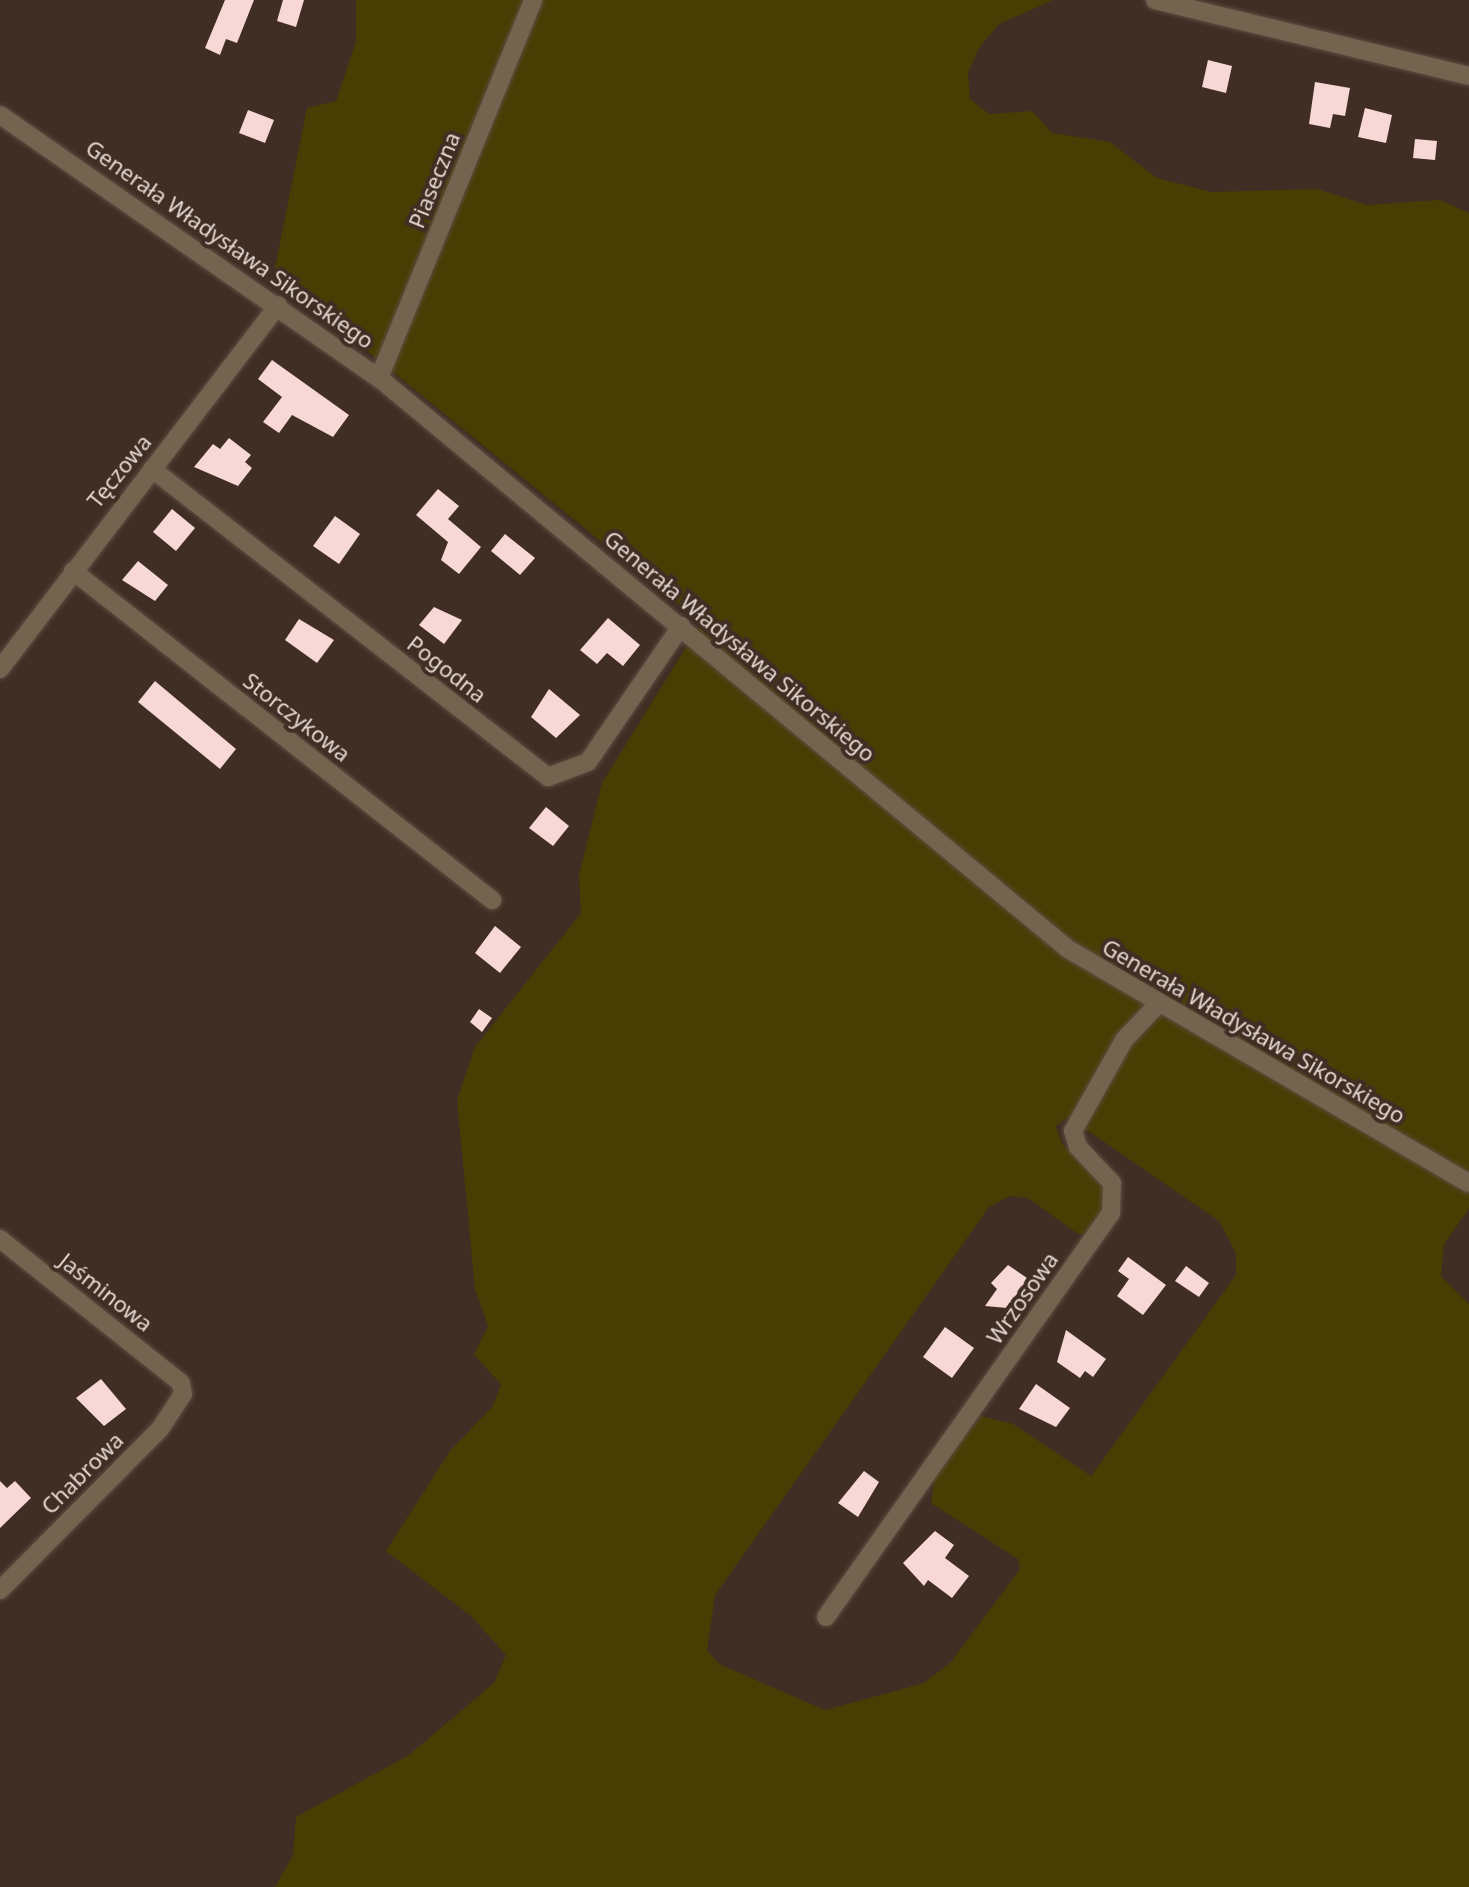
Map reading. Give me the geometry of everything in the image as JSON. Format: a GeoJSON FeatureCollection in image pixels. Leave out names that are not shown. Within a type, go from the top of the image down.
{"type":"FeatureCollection","features":[{"type":"Feature","properties":{"kind":"street","name":"Piaseczna"},"geometry":{"type":"LineString","coordinates":[[379,378],[533,0]]}},
{"type":"Feature","properties":{"kind":"street"},"geometry":{"type":"LineString","coordinates":[[1155,0],[1469,76]]}},
{"type":"Feature","properties":{"kind":"street","name":"Generała Władysława Sikorskiego"},"geometry":{"type":"LineString","coordinates":[[0,115],[379,378],[681,626],[1001,899],[1157,1005],[1469,1183]]}},
{"type":"Feature","properties":{"kind":"street","name":"Tęczowa"},"geometry":{"type":"LineString","coordinates":[[0,669],[278,305]]}},
{"type":"Feature","properties":{"kind":"street","name":"Pogodna"},"geometry":{"type":"LineString","coordinates":[[152,469],[548,777],[588,762],[681,626]]}},
{"type":"Feature","properties":{"kind":"street","name":"Storczykowa"},"geometry":{"type":"LineString","coordinates":[[73,571],[492,900]]}},
{"type":"Feature","properties":{"kind":"street","name":"Wrzosowa"},"geometry":{"type":"LineString","coordinates":[[826,1617],[1111,1213],[1112,1183],[1078,1147],[1073,1131],[1124,1040],[1157,1005]]}},
{"type":"Feature","properties":{"kind":"street","name":"Jaśminowa"},"geometry":{"type":"LineString","coordinates":[[0,1239],[181,1383]]}},
{"type":"Feature","properties":{"kind":"street","name":"Chabrowa"},"geometry":{"type":"LineString","coordinates":[[0,1590],[179,1408],[181,1383]]}},
{"type":"Feature","properties":{"kind":"shaded area"},"geometry":{"type":"Polygon","coordinates":[[[356,0],[1053,0],[999,24],[979,48],[968,73],[970,99],[989,114],[1032,111],[1052,133],[1110,142],[1157,178],[1211,192],[1317,189],[1367,205],[1440,200],[1469,213],[1469,1209],[1444,1244],[1441,1276],[1469,1304],[1469,1887],[275,1887],[293,1855],[296,1817],[409,1755],[494,1683],[506,1655],[471,1616],[386,1551],[450,1451],[493,1406],[501,1384],[474,1355],[488,1326],[475,1289],[457,1100],[475,1047],[581,913],[579,875],[602,783],[701,623],[285,284],[275,268],[307,108],[336,101],[356,41],[356,0]],[[1068,1117],[1056,1126],[1062,1144],[1107,1184],[1108,1201],[1091,1233],[1078,1234],[1028,1198],[1010,1196],[989,1207],[715,1595],[707,1650],[719,1664],[825,1710],[924,1683],[951,1662],[1020,1569],[1018,1559],[931,1503],[935,1474],[981,1416],[1013,1424],[1091,1476],[1236,1275],[1236,1253],[1219,1221],[1068,1117]]]}},
{"type":"Feature","properties":{"kind":"building"},"geometry":{"type":"Polygon","coordinates":[[[225,0],[254,0],[237,43],[226,39],[220,55],[205,48],[225,0]]]}},
{"type":"Feature","properties":{"kind":"building"},"geometry":{"type":"Polygon","coordinates":[[[283,0],[304,0],[296,27],[277,21],[283,0]]]}},
{"type":"Feature","properties":{"kind":"building"},"geometry":{"type":"Polygon","coordinates":[[[1208,60],[1232,66],[1226,93],[1202,87],[1208,60]]]}},
{"type":"Feature","properties":{"kind":"building"},"geometry":{"type":"Polygon","coordinates":[[[1315,82],[1350,88],[1345,116],[1333,114],[1330,128],[1309,124],[1315,82]]]}},
{"type":"Feature","properties":{"kind":"building"},"geometry":{"type":"Polygon","coordinates":[[[1365,108],[1392,115],[1386,143],[1358,137],[1365,108]]]}},
{"type":"Feature","properties":{"kind":"building"},"geometry":{"type":"Polygon","coordinates":[[[248,110],[274,120],[265,143],[239,133],[248,110]]]}},
{"type":"Feature","properties":{"kind":"building"},"geometry":{"type":"Polygon","coordinates":[[[1415,139],[1437,141],[1435,160],[1413,158],[1415,139]]]}},
{"type":"Feature","properties":{"kind":"building"},"geometry":{"type":"Polygon","coordinates":[[[272,360],[349,415],[333,437],[292,415],[279,433],[263,422],[282,397],[258,379],[272,360]]]}},
{"type":"Feature","properties":{"kind":"building"},"geometry":{"type":"Polygon","coordinates":[[[229,438],[251,455],[245,462],[252,468],[238,486],[194,467],[213,444],[220,449],[229,438]]]}},
{"type":"Feature","properties":{"kind":"building"},"geometry":{"type":"Polygon","coordinates":[[[438,489],[459,506],[448,519],[481,547],[459,574],[441,560],[448,542],[416,515],[438,489]]]}},
{"type":"Feature","properties":{"kind":"building"},"geometry":{"type":"Polygon","coordinates":[[[172,509],[195,528],[176,551],[153,532],[172,509]]]}},
{"type":"Feature","properties":{"kind":"building"},"geometry":{"type":"Polygon","coordinates":[[[335,516],[360,534],[339,564],[313,546],[335,516]]]}},
{"type":"Feature","properties":{"kind":"building"},"geometry":{"type":"Polygon","coordinates":[[[505,534],[535,558],[520,575],[491,551],[505,534]]]}},
{"type":"Feature","properties":{"kind":"building"},"geometry":{"type":"Polygon","coordinates":[[[138,561],[168,585],[155,601],[122,580],[138,561]]]}},
{"type":"Feature","properties":{"kind":"building"},"geometry":{"type":"Polygon","coordinates":[[[434,607],[462,620],[444,644],[419,625],[434,607]]]}},
{"type":"Feature","properties":{"kind":"building"},"geometry":{"type":"Polygon","coordinates":[[[608,618],[640,645],[623,666],[607,653],[597,664],[580,650],[608,618]]]}},
{"type":"Feature","properties":{"kind":"building"},"geometry":{"type":"Polygon","coordinates":[[[299,619],[334,640],[317,663],[285,640],[299,619]]]}},
{"type":"Feature","properties":{"kind":"building"},"geometry":{"type":"Polygon","coordinates":[[[155,681],[236,749],[220,769],[138,702],[155,681]]]}},
{"type":"Feature","properties":{"kind":"building"},"geometry":{"type":"Polygon","coordinates":[[[549,689],[580,715],[556,738],[531,717],[549,689]]]}},
{"type":"Feature","properties":{"kind":"building"},"geometry":{"type":"Polygon","coordinates":[[[546,807],[569,826],[553,846],[529,828],[546,807]]]}},
{"type":"Feature","properties":{"kind":"building"},"geometry":{"type":"Polygon","coordinates":[[[495,926],[521,947],[500,973],[475,953],[495,926]]]}},
{"type":"Feature","properties":{"kind":"building"},"geometry":{"type":"Polygon","coordinates":[[[479,1009],[492,1018],[482,1032],[470,1022],[479,1009]]]}},
{"type":"Feature","properties":{"kind":"building"},"geometry":{"type":"Polygon","coordinates":[[[1128,1257],[1166,1285],[1143,1315],[1117,1296],[1129,1279],[1118,1271],[1128,1257]]]}},
{"type":"Feature","properties":{"kind":"building"},"geometry":{"type":"Polygon","coordinates":[[[1008,1265],[1027,1278],[1022,1287],[1007,1308],[985,1306],[997,1289],[991,1283],[1008,1265]]]}},
{"type":"Feature","properties":{"kind":"building"},"geometry":{"type":"Polygon","coordinates":[[[1186,1266],[1209,1283],[1199,1297],[1175,1281],[1186,1266]]]}},
{"type":"Feature","properties":{"kind":"building"},"geometry":{"type":"Polygon","coordinates":[[[945,1327],[974,1348],[952,1378],[923,1357],[945,1327]]]}},
{"type":"Feature","properties":{"kind":"building"},"geometry":{"type":"Polygon","coordinates":[[[1066,1330],[1106,1359],[1093,1377],[1085,1371],[1080,1378],[1057,1362],[1066,1330]]]}},
{"type":"Feature","properties":{"kind":"building"},"geometry":{"type":"Polygon","coordinates":[[[101,1379],[126,1409],[104,1426],[76,1398],[101,1379]]]}},
{"type":"Feature","properties":{"kind":"building"},"geometry":{"type":"Polygon","coordinates":[[[1036,1384],[1070,1408],[1056,1427],[1019,1409],[1036,1384]]]}},
{"type":"Feature","properties":{"kind":"building"},"geometry":{"type":"Polygon","coordinates":[[[864,1471],[879,1482],[858,1517],[838,1503],[864,1471]]]}},
{"type":"Feature","properties":{"kind":"building"},"geometry":{"type":"Polygon","coordinates":[[[0,1481],[7,1488],[15,1481],[31,1498],[0,1528],[0,1481]]]}},
{"type":"Feature","properties":{"kind":"building"},"geometry":{"type":"Polygon","coordinates":[[[935,1531],[954,1545],[945,1558],[969,1576],[952,1598],[928,1580],[924,1586],[903,1563],[935,1531]]]}}]}
